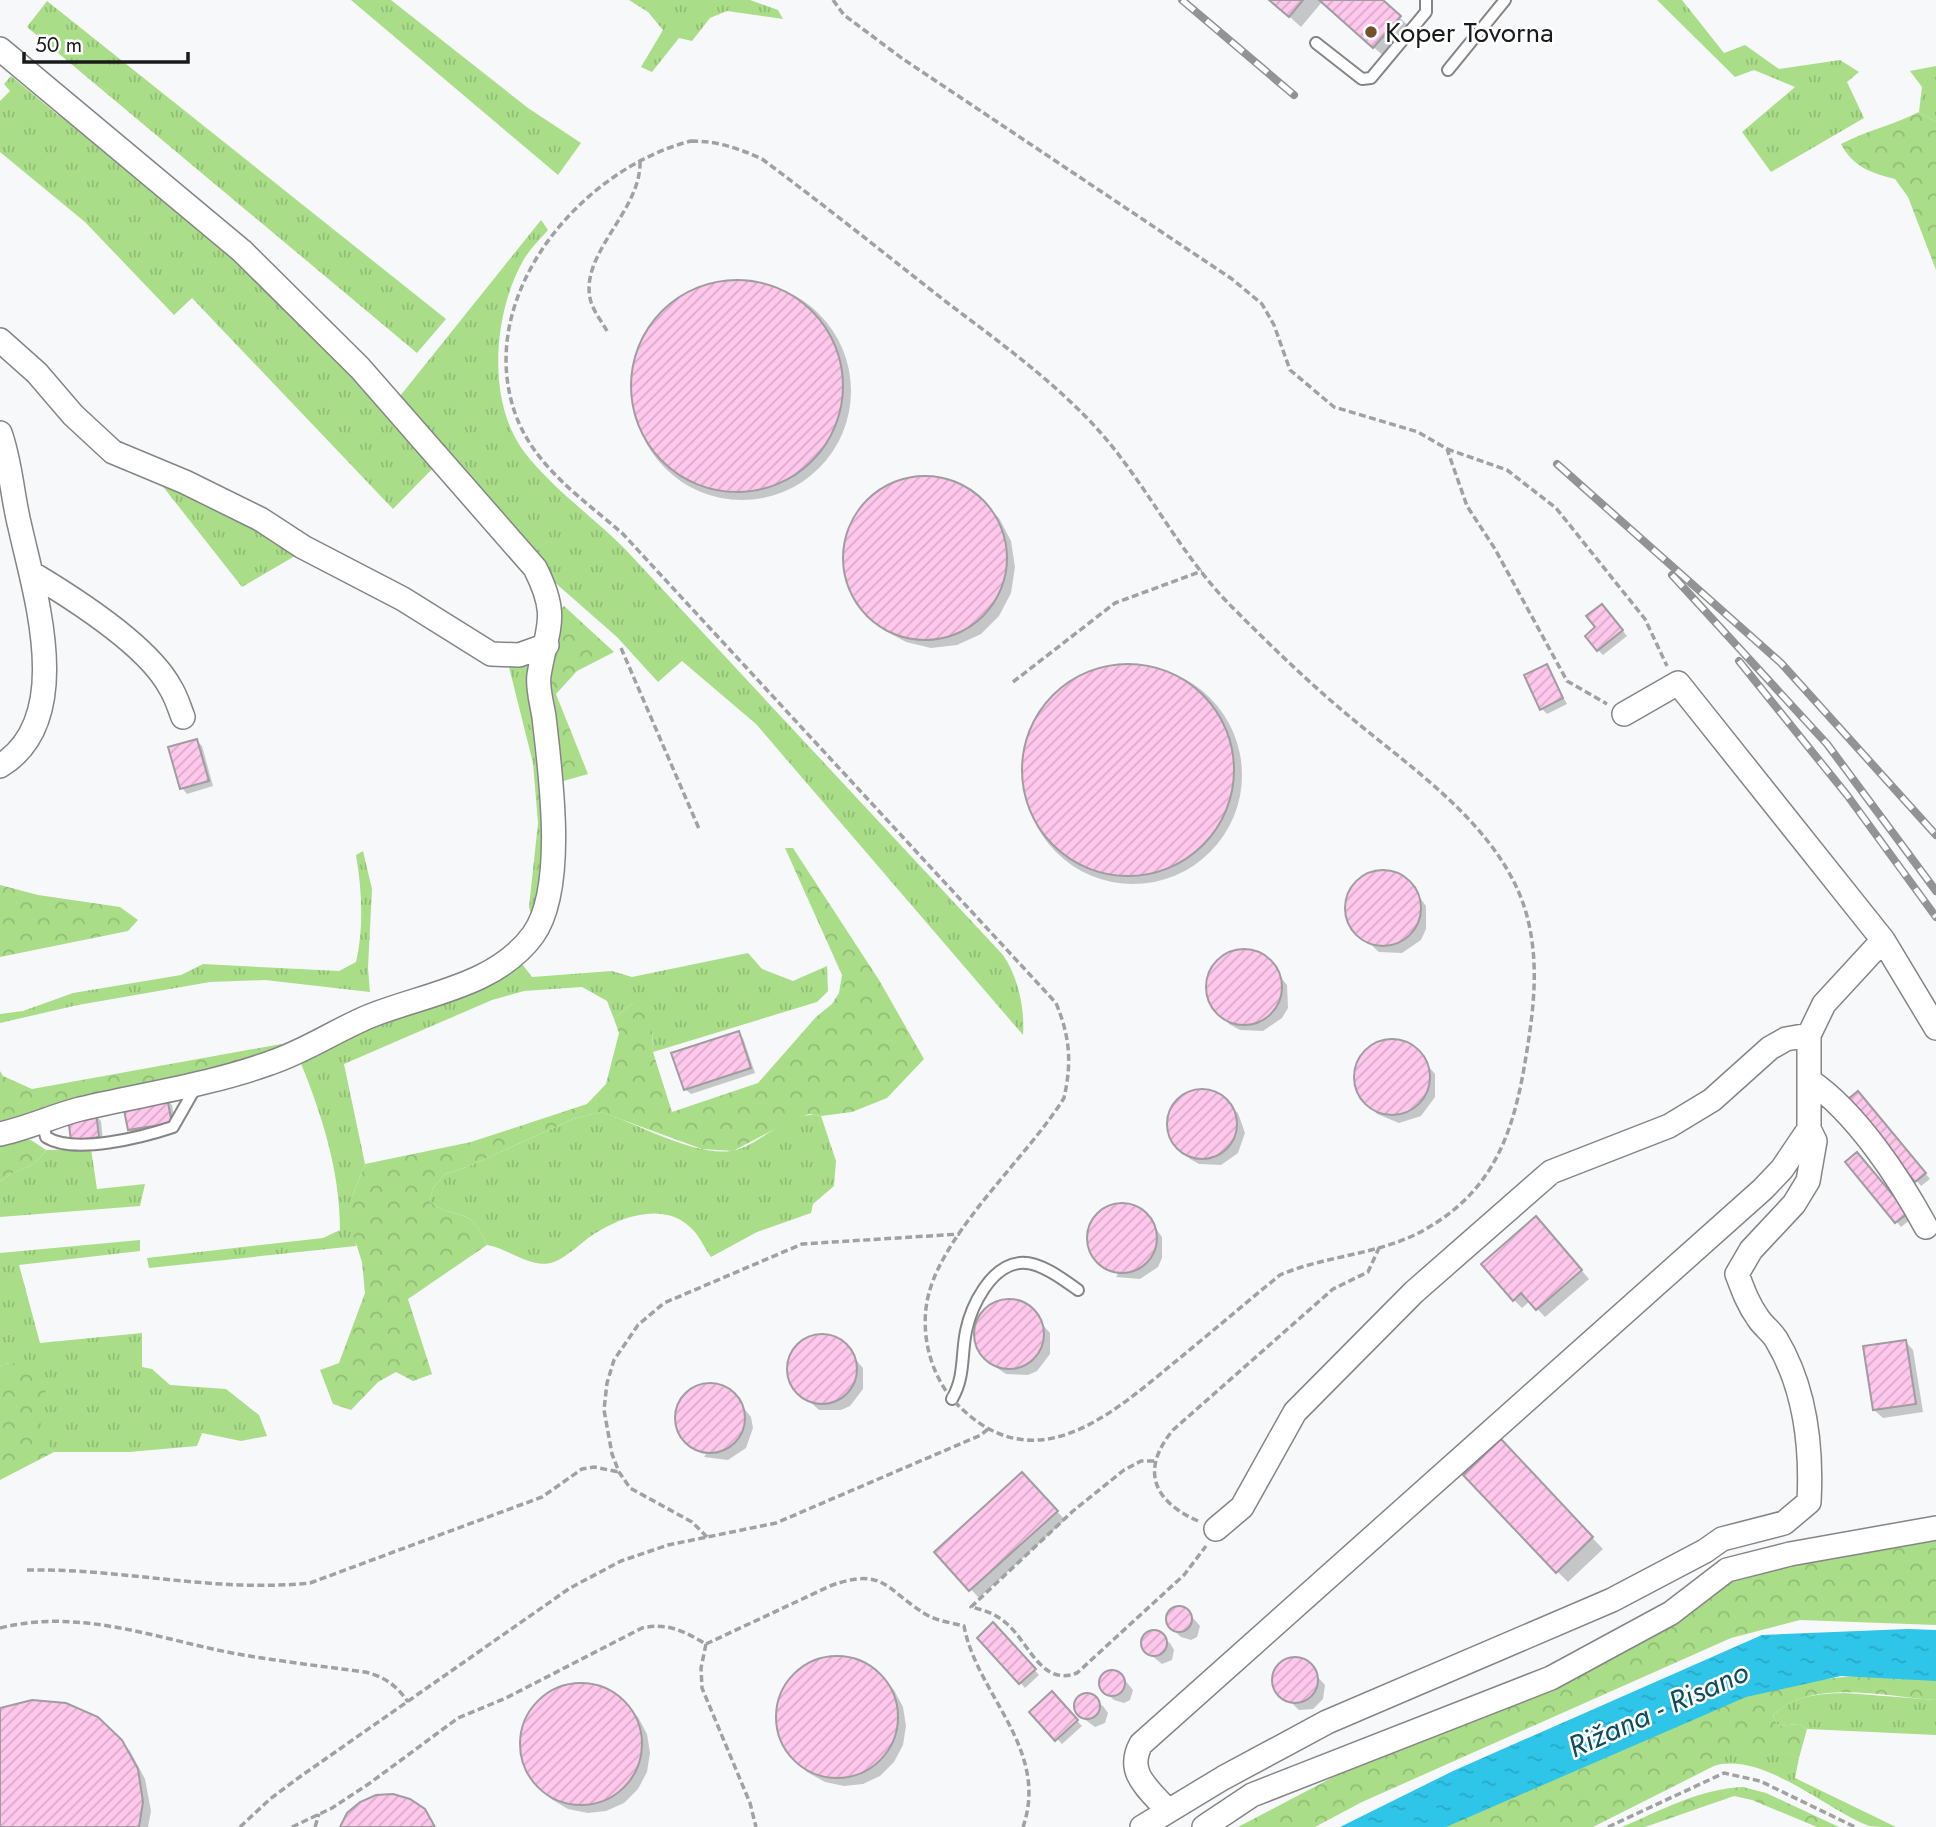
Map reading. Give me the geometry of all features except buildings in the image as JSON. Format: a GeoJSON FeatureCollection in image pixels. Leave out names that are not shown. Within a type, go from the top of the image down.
{"type":"FeatureCollection","features":[{"type":"Feature","properties":{"kind":"street"},"geometry":{"type":"LineString","coordinates":[[0,49],[242,251],[360,368],[535,568],[545,587],[552,625],[539,677],[548,755],[553,852],[550,886],[535,933],[505,964],[479,977],[369,1017],[317,1045],[271,1063],[198,1084],[41,1120],[0,1134]]}},
{"type":"Feature","properties":{"kind":"street"},"geometry":{"type":"LineString","coordinates":[[0,340],[29,365],[73,415],[113,452],[185,482],[260,519],[303,547],[403,599],[491,654],[519,655],[547,645]]}},
{"type":"Feature","properties":{"kind":"street"},"geometry":{"type":"LineString","coordinates":[[0,433],[33,574],[46,668],[42,710],[27,739],[0,766]]}},
{"type":"Feature","properties":{"kind":"street"},"geometry":{"type":"LineString","coordinates":[[33,574],[88,610],[155,666],[170,686],[183,717]]}},
{"type":"Feature","properties":{"kind":"street"},"geometry":{"type":"LineString","coordinates":[[1624,714],[1678,683],[1883,940],[1936,1028]]}},
{"type":"Feature","properties":{"kind":"street"},"geometry":{"type":"LineString","coordinates":[[1167,1810],[1134,1766],[1134,1757],[1141,1744],[1763,1189],[1782,1169],[1810,1129],[1816,1093],[1809,1035],[1824,1004],[1883,940]]}},
{"type":"Feature","properties":{"kind":"street"},"geometry":{"type":"LineString","coordinates":[[1216,1529],[1242,1507],[1295,1412],[1414,1292],[1551,1172],[1669,1126],[1712,1100],[1770,1048],[1786,1039],[1809,1035]]}},
{"type":"Feature","properties":{"kind":"street"},"geometry":{"type":"LineString","coordinates":[[1816,1093],[1843,1111],[1910,1199],[1926,1227]]}},
{"type":"Feature","properties":{"kind":"street"},"geometry":{"type":"LineString","coordinates":[[1142,1827],[1167,1810],[1327,1722],[1612,1600],[1705,1551],[1722,1539],[1784,1523],[1809,1502],[1811,1474],[1807,1429],[1795,1377],[1775,1336],[1745,1299],[1737,1274],[1751,1250],[1794,1203],[1808,1181],[1815,1141],[1810,1129]]}},
{"type":"Feature","properties":{"kind":"street"},"geometry":{"type":"LineString","coordinates":[[1204,1827],[1252,1795],[1551,1678],[1671,1613],[1727,1570],[1790,1554],[1936,1528]]}},
{"type":"Feature","properties":{"kind":"lane"},"geometry":{"type":"LineString","coordinates":[[1316,43],[1362,79],[1371,78],[1426,12],[1426,0]]}},
{"type":"Feature","properties":{"kind":"lane"},"geometry":{"type":"LineString","coordinates":[[1448,71],[1505,0]]}},
{"type":"Feature","properties":{"kind":"lane"},"geometry":{"type":"LineString","coordinates":[[41,1120],[46,1138],[57,1144],[80,1145],[150,1134],[173,1127],[198,1084]]}},
{"type":"Feature","properties":{"kind":"lane"},"geometry":{"type":"LineString","coordinates":[[952,1399],[961,1384],[970,1314],[981,1292],[1001,1272],[1019,1263],[1041,1267],[1078,1290]]}},
{"type":"Feature","properties":{"kind":"path"},"geometry":{"type":"LineString","coordinates":[[833,0],[844,15],[903,59],[1232,279],[1262,304],[1274,324],[1290,370],[1334,407],[1418,432],[1447,449],[1507,470],[1556,508],[1645,619],[1660,657],[1678,683]]}},
{"type":"Feature","properties":{"kind":"path"},"geometry":{"type":"LineString","coordinates":[[691,141],[724,144],[762,159],[1016,355],[1086,416],[1126,462],[1202,571],[1230,606],[1299,671],[1470,822],[1495,852],[1515,883],[1527,915],[1532,945],[1532,1013],[1515,1117],[1496,1164],[1459,1205],[1424,1230],[1379,1248],[1303,1264],[1280,1275],[1101,1421],[1054,1438],[1032,1439],[988,1429],[952,1399],[934,1372],[925,1316],[937,1270],[960,1234],[1064,1098],[1070,1072],[1071,1048],[1056,1003],[624,534],[546,466],[516,415],[508,386],[508,329],[529,273],[568,217],[593,192],[640,161],[671,146],[691,141]]}},
{"type":"Feature","properties":{"kind":"path"},"geometry":{"type":"LineString","coordinates":[[607,331],[591,303],[589,285],[593,267],[641,179],[640,161]]}},
{"type":"Feature","properties":{"kind":"path"},"geometry":{"type":"LineString","coordinates":[[1447,449],[1467,506],[1495,549],[1567,681],[1624,714]]}},
{"type":"Feature","properties":{"kind":"path"},"geometry":{"type":"LineString","coordinates":[[1013,682],[1115,603],[1202,571]]}},
{"type":"Feature","properties":{"kind":"path"},"geometry":{"type":"LineString","coordinates":[[621,648],[700,831]]}},
{"type":"Feature","properties":{"kind":"path"},"geometry":{"type":"LineString","coordinates":[[708,1537],[692,1522],[630,1488],[619,1472],[607,1433],[604,1410],[607,1383],[624,1341],[650,1312],[769,1256],[802,1244],[960,1234]]}},
{"type":"Feature","properties":{"kind":"path"},"geometry":{"type":"LineString","coordinates":[[1154,1461],[1140,1461],[1124,1470],[1073,1511],[971,1607],[997,1615],[1009,1625],[1040,1665],[1056,1676],[1066,1677],[1077,1673],[1184,1575],[1216,1529],[1185,1516],[1164,1500],[1154,1476],[1154,1461],[1160,1446],[1173,1430],[1333,1289],[1368,1272],[1379,1248]]}},
{"type":"Feature","properties":{"kind":"path"},"geometry":{"type":"LineString","coordinates":[[240,1827],[270,1798],[514,1626],[595,1574],[621,1561],[668,1545],[763,1526],[805,1512],[981,1435],[988,1429]]}},
{"type":"Feature","properties":{"kind":"path"},"geometry":{"type":"LineString","coordinates":[[27,1570],[217,1584],[280,1586],[310,1583],[542,1497],[582,1469],[594,1467],[619,1472]]}},
{"type":"Feature","properties":{"kind":"path"},"geometry":{"type":"LineString","coordinates":[[706,1644],[830,1586],[867,1577],[896,1590],[930,1616],[964,1626],[970,1645],[1019,1746],[1030,1797],[1023,1827]]}},
{"type":"Feature","properties":{"kind":"path"},"geometry":{"type":"LineString","coordinates":[[0,1628],[40,1619],[124,1628],[230,1653],[381,1676],[397,1687],[408,1702]]}},
{"type":"Feature","properties":{"kind":"path"},"geometry":{"type":"LineString","coordinates":[[292,1827],[370,1783],[446,1725],[506,1698],[642,1628],[659,1624],[706,1644]]}},
{"type":"Feature","properties":{"kind":"path"},"geometry":{"type":"LineString","coordinates":[[706,1644],[701,1668],[702,1688],[750,1803],[756,1827]]}},
{"type":"Feature","properties":{"kind":"path"},"geometry":{"type":"LineString","coordinates":[[1608,1827],[1724,1773],[1760,1781],[1855,1827]]}},
{"type":"Feature","properties":{"kind":"path"},"geometry":{"type":"LineString","coordinates":[[315,1827],[318,1814]]}},
{"type":"Feature","properties":{"kind":"green space"},"geometry":{"type":"Polygon","coordinates":[[[351,0],[391,0],[528,108],[581,143],[558,175],[351,0]]]}},
{"type":"Feature","properties":{"kind":"green space"},"geometry":{"type":"Polygon","coordinates":[[[629,0],[750,0],[778,10],[783,19],[727,11],[710,18],[692,41],[679,38],[652,72],[641,67],[663,30],[648,12],[629,0]]]}},
{"type":"Feature","properties":{"kind":"green space"},"geometry":{"type":"Polygon","coordinates":[[[1657,0],[1682,0],[1724,53],[1745,45],[1779,69],[1840,60],[1859,72],[1847,82],[1864,118],[1771,172],[1742,132],[1795,87],[1754,70],[1735,77],[1657,0]]]}},
{"type":"Feature","properties":{"kind":"green space"},"geometry":{"type":"Polygon","coordinates":[[[47,1],[446,319],[417,353],[27,27],[47,1]]]}},
{"type":"Feature","properties":{"kind":"green space"},"geometry":{"type":"Polygon","coordinates":[[[1936,66],[1936,122],[1919,112],[1922,87],[1910,71],[1936,66]]]}},
{"type":"Feature","properties":{"kind":"green space"},"geometry":{"type":"Polygon","coordinates":[[[11,76],[58,115],[66,113],[255,275],[358,375],[436,465],[393,509],[192,298],[174,315],[85,222],[0,152],[0,101],[10,91],[4,84],[11,76]]]}},
{"type":"Feature","properties":{"kind":"green space"},"geometry":{"type":"Polygon","coordinates":[[[1919,112],[1936,122],[1936,270],[1908,197],[1895,179],[1857,164],[1841,144],[1919,112]]]}},
{"type":"Feature","properties":{"kind":"green space"},"geometry":{"type":"Polygon","coordinates":[[[541,220],[548,230],[526,255],[514,281],[500,331],[499,383],[512,432],[536,466],[625,549],[1003,955],[1013,973],[1019,993],[1023,1035],[756,724],[682,661],[658,682],[617,637],[552,580],[396,401],[541,220]]]}},
{"type":"Feature","properties":{"kind":"green space"},"geometry":{"type":"Polygon","coordinates":[[[157,479],[200,496],[300,553],[242,587],[157,479]]]}},
{"type":"Feature","properties":{"kind":"green space"},"geometry":{"type":"Polygon","coordinates":[[[564,606],[614,652],[577,671],[556,694],[588,774],[560,782],[545,687],[559,610],[564,606]]]}},
{"type":"Feature","properties":{"kind":"green space"},"geometry":{"type":"Polygon","coordinates":[[[535,656],[547,870],[533,921],[529,907],[538,823],[533,763],[508,663],[535,656]]]}},
{"type":"Feature","properties":{"kind":"green space"},"geometry":{"type":"Polygon","coordinates":[[[785,848],[793,848],[879,980],[924,1059],[887,1098],[852,1112],[821,1116],[809,1114],[794,1119],[733,1151],[702,1149],[601,1112],[573,1119],[467,1167],[445,1174],[433,1188],[429,1201],[446,1211],[468,1218],[480,1231],[487,1245],[408,1299],[432,1374],[413,1381],[396,1372],[378,1382],[351,1410],[333,1404],[320,1370],[339,1363],[365,1293],[362,1262],[352,1231],[352,1197],[365,1164],[471,1142],[587,1104],[606,1084],[619,1033],[614,1019],[633,1003],[646,1004],[652,1027],[653,1052],[672,1112],[758,1083],[816,1017],[832,1004],[839,993],[842,975],[785,848]]]}},
{"type":"Feature","properties":{"kind":"green space"},"geometry":{"type":"Polygon","coordinates":[[[363,851],[372,889],[368,968],[370,992],[265,980],[210,982],[78,1005],[0,1023],[0,1014],[23,1011],[73,993],[181,975],[203,964],[339,971],[356,962],[361,909],[356,855],[363,851]]]}},
{"type":"Feature","properties":{"kind":"green space"},"geometry":{"type":"Polygon","coordinates":[[[0,885],[38,895],[120,907],[138,920],[128,931],[0,957],[0,885]]]}},
{"type":"Feature","properties":{"kind":"green space"},"geometry":{"type":"Polygon","coordinates":[[[748,953],[762,969],[793,981],[827,966],[828,991],[817,1002],[653,1052],[652,1027],[633,1003],[614,1019],[607,1001],[582,987],[524,991],[492,1000],[344,1064],[365,1164],[352,1197],[356,1246],[149,1268],[147,1258],[323,1238],[340,1230],[333,1165],[316,1102],[300,1061],[519,960],[532,977],[612,971],[632,977],[748,953]]]}},
{"type":"Feature","properties":{"kind":"green space"},"geometry":{"type":"Polygon","coordinates":[[[281,1044],[295,1047],[0,1124],[0,1071],[3,1076],[32,1089],[281,1044]]]}},
{"type":"Feature","properties":{"kind":"green space"},"geometry":{"type":"Polygon","coordinates":[[[601,1112],[683,1144],[716,1151],[743,1148],[797,1117],[821,1116],[836,1161],[834,1186],[813,1204],[811,1213],[757,1232],[711,1257],[696,1233],[682,1221],[671,1216],[645,1214],[606,1227],[564,1257],[546,1264],[529,1261],[487,1245],[480,1231],[468,1218],[446,1211],[429,1201],[433,1188],[445,1174],[467,1167],[573,1119],[601,1112]]]}},
{"type":"Feature","properties":{"kind":"green space"},"geometry":{"type":"Polygon","coordinates":[[[31,1140],[46,1150],[41,1157],[0,1182],[0,1141],[31,1140]]]}},
{"type":"Feature","properties":{"kind":"green space"},"geometry":{"type":"Polygon","coordinates":[[[91,1149],[97,1189],[145,1184],[140,1206],[0,1217],[0,1182],[6,1177],[36,1162],[46,1150],[91,1149]]]}},
{"type":"Feature","properties":{"kind":"green space"},"geometry":{"type":"Polygon","coordinates":[[[140,1240],[140,1251],[19,1265],[40,1343],[142,1333],[142,1367],[152,1369],[170,1385],[226,1389],[259,1415],[267,1436],[241,1441],[202,1433],[197,1446],[129,1452],[54,1452],[44,1441],[38,1416],[9,1363],[0,1366],[0,1253],[140,1240]]]}},
{"type":"Feature","properties":{"kind":"green space"},"geometry":{"type":"Polygon","coordinates":[[[18,1364],[46,1389],[42,1407],[42,1430],[54,1452],[0,1480],[0,1366],[18,1364]]]}},
{"type":"Feature","properties":{"kind":"green space"},"geometry":{"type":"Polygon","coordinates":[[[1936,1540],[1936,1625],[1800,1620],[1731,1638],[1362,1802],[1315,1827],[1238,1827],[1381,1752],[1560,1682],[1626,1652],[1681,1620],[1729,1577],[1865,1549],[1936,1540]]]}},
{"type":"Feature","properties":{"kind":"green space"},"geometry":{"type":"Polygon","coordinates":[[[1899,1671],[1936,1674],[1936,1700],[1872,1693],[1827,1693],[1788,1704],[1773,1716],[1778,1726],[1799,1724],[1807,1729],[1799,1758],[1758,1746],[1716,1752],[1714,1766],[1593,1827],[1440,1827],[1630,1737],[1779,1684],[1899,1671]]]}},
{"type":"Feature","properties":{"kind":"green space"},"geometry":{"type":"Polygon","coordinates":[[[1845,1693],[1936,1700],[1936,1735],[1807,1729],[1799,1724],[1778,1726],[1773,1716],[1797,1700],[1816,1695],[1845,1693]]]}},
{"type":"Feature","properties":{"kind":"green space"},"geometry":{"type":"Polygon","coordinates":[[[1747,1744],[1770,1746],[1799,1758],[1795,1778],[1896,1827],[1869,1826],[1794,1784],[1753,1767],[1733,1764],[1714,1766],[1715,1752],[1747,1744]]]}},
{"type":"Feature","properties":{"kind":"green space"},"geometry":{"type":"Polygon","coordinates":[[[1743,1787],[1766,1793],[1839,1827],[1817,1827],[1752,1800],[1734,1796],[1645,1827],[1622,1827],[1696,1796],[1743,1787]]]}},
{"type":"Feature","properties":{"kind":"water","name":"Rižana - Risano"},"geometry":{"type":"Polygon","coordinates":[[[1936,1630],[1936,1681],[1841,1676],[1746,1697],[1446,1827],[1340,1827],[1453,1771],[1762,1635],[1936,1630]]]}},
{"type":"Feature","properties":{"kind":"railway"},"geometry":{"type":"LineString","coordinates":[[1182,0],[1294,95]]}},
{"type":"Feature","properties":{"kind":"railway"},"geometry":{"type":"LineString","coordinates":[[1557,464],[1781,663],[1936,835]]}},
{"type":"Feature","properties":{"kind":"railway"},"geometry":{"type":"LineString","coordinates":[[1672,575],[1827,744],[1936,891]]}},
{"type":"Feature","properties":{"kind":"railway"},"geometry":{"type":"LineString","coordinates":[[1739,661],[1847,795],[1936,917]]}},
{"type":"Feature","properties":{"kind":"place","name":"Koper Tovorna"},"geometry":{"type":"Point","coordinates":[1371,32]}}]}
